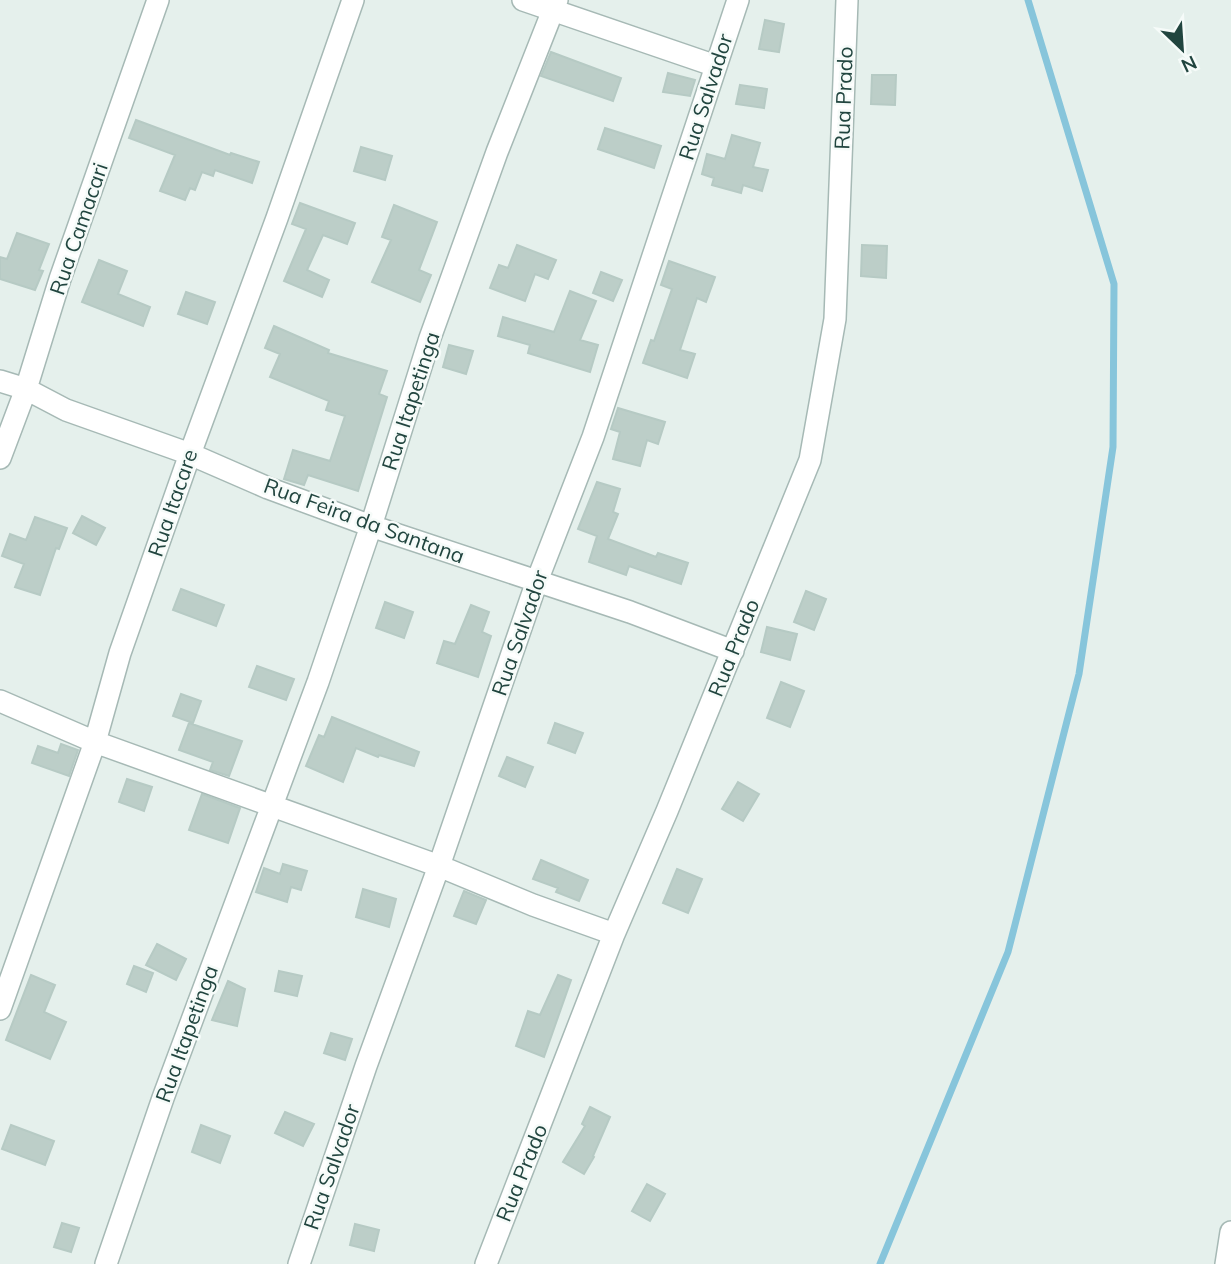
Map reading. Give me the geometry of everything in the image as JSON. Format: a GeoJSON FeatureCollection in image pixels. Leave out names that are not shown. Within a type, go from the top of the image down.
{"type":"FeatureCollection","features":[{"type":"Feature","properties":{"kind":"street","name":"Rua Camacari"},"geometry":{"type":"LineString","coordinates":[[0,458],[26,390],[60,279],[159,0]]}},
{"type":"Feature","properties":{"kind":"street","name":"Rua Itacare"},"geometry":{"type":"LineString","coordinates":[[0,1009],[95,742],[120,653],[353,0]]}},
{"type":"Feature","properties":{"kind":"street"},"geometry":{"type":"LineString","coordinates":[[523,0],[555,6],[716,66]]}},
{"type":"Feature","properties":{"kind":"street","name":"Rua Salvador"},"geometry":{"type":"LineString","coordinates":[[299,1264],[537,581],[597,425],[738,0]]}},
{"type":"Feature","properties":{"kind":"street","name":"Rua Prado"},"geometry":{"type":"LineString","coordinates":[[486,1264],[614,934],[810,460],[835,319],[847,0]]}},
{"type":"Feature","properties":{"kind":"street","name":"Rua Itapetinga"},"geometry":{"type":"LineString","coordinates":[[106,1264],[163,1098],[318,682],[435,326],[497,152],[555,6]]}},
{"type":"Feature","properties":{"kind":"street","name":"Rua Feira da Santana"},"geometry":{"type":"LineString","coordinates":[[0,381],[26,390],[66,410],[190,454],[268,488],[370,527],[630,611],[733,651]]}},
{"type":"Feature","properties":{"kind":"street"},"geometry":{"type":"LineString","coordinates":[[0,701],[95,742],[439,866],[533,905],[614,934]]}},
{"type":"Feature","properties":{"kind":"street"},"geometry":{"type":"LineString","coordinates":[[1226,1264],[1231,1232]]}},
{"type":"Feature","properties":{"kind":"building"},"geometry":{"type":"Polygon","coordinates":[[[765,20],[784,24],[779,52],[759,49],[765,20]]]}},
{"type":"Feature","properties":{"kind":"building"},"geometry":{"type":"Polygon","coordinates":[[[551,52],[621,78],[613,101],[541,76],[551,52]]]}},
{"type":"Feature","properties":{"kind":"building"},"geometry":{"type":"Polygon","coordinates":[[[668,73],[695,80],[690,96],[663,92],[668,73]]]}},
{"type":"Feature","properties":{"kind":"building"},"geometry":{"type":"Polygon","coordinates":[[[872,75],[896,75],[895,105],[871,104],[872,75]]]}},
{"type":"Feature","properties":{"kind":"building"},"geometry":{"type":"Polygon","coordinates":[[[740,85],[767,89],[764,108],[736,104],[740,85]]]}},
{"type":"Feature","properties":{"kind":"building"},"geometry":{"type":"Polygon","coordinates":[[[136,120],[230,155],[231,153],[259,162],[252,183],[215,170],[213,176],[202,172],[195,190],[190,188],[185,200],[160,191],[175,155],[129,138],[136,120]]]}},
{"type":"Feature","properties":{"kind":"building"},"geometry":{"type":"Polygon","coordinates":[[[605,128],[661,146],[654,168],[598,149],[605,128]]]}},
{"type":"Feature","properties":{"kind":"building"},"geometry":{"type":"Polygon","coordinates":[[[732,135],[760,143],[753,167],[768,170],[762,191],[743,185],[741,193],[712,185],[714,178],[702,174],[707,154],[725,159],[732,135]]]}},
{"type":"Feature","properties":{"kind":"building"},"geometry":{"type":"Polygon","coordinates":[[[361,147],[392,156],[385,180],[354,171],[361,147]]]}},
{"type":"Feature","properties":{"kind":"building"},"geometry":{"type":"Polygon","coordinates":[[[300,203],[355,223],[347,244],[323,235],[307,270],[329,280],[322,297],[284,281],[306,229],[292,224],[300,203]]]}},
{"type":"Feature","properties":{"kind":"building"},"geometry":{"type":"Polygon","coordinates":[[[394,205],[437,222],[419,270],[431,275],[420,302],[372,282],[391,240],[382,237],[394,205]]]}},
{"type":"Feature","properties":{"kind":"building"},"geometry":{"type":"Polygon","coordinates":[[[17,233],[49,244],[39,270],[43,271],[35,290],[0,279],[0,257],[7,259],[17,233]]]}},
{"type":"Feature","properties":{"kind":"building"},"geometry":{"type":"Polygon","coordinates":[[[517,245],[556,260],[548,279],[535,274],[525,301],[490,288],[499,265],[508,268],[517,245]]]}},
{"type":"Feature","properties":{"kind":"building"},"geometry":{"type":"Polygon","coordinates":[[[862,245],[887,246],[886,278],[861,276],[862,245]]]}},
{"type":"Feature","properties":{"kind":"building"},"geometry":{"type":"Polygon","coordinates":[[[99,260],[127,271],[118,294],[150,307],[143,326],[82,302],[99,260]]]}},
{"type":"Feature","properties":{"kind":"building"},"geometry":{"type":"Polygon","coordinates":[[[669,261],[715,277],[706,302],[697,298],[680,350],[695,354],[687,378],[643,363],[651,340],[654,341],[672,289],[661,285],[669,261]]]}},
{"type":"Feature","properties":{"kind":"building"},"geometry":{"type":"Polygon","coordinates":[[[601,272],[622,280],[613,301],[593,293],[601,272]]]}},
{"type":"Feature","properties":{"kind":"building"},"geometry":{"type":"Polygon","coordinates":[[[570,291],[596,301],[580,340],[598,345],[590,372],[528,353],[530,345],[498,336],[503,317],[554,332],[570,291]]]}},
{"type":"Feature","properties":{"kind":"building"},"geometry":{"type":"Polygon","coordinates":[[[186,292],[215,302],[207,324],[178,314],[186,292]]]}},
{"type":"Feature","properties":{"kind":"building"},"geometry":{"type":"Polygon","coordinates":[[[274,326],[329,350],[328,353],[387,371],[379,394],[387,397],[358,491],[308,475],[304,485],[284,479],[293,450],[330,461],[345,416],[326,410],[329,401],[270,377],[280,354],[265,348],[274,326]]]}},
{"type":"Feature","properties":{"kind":"building"},"geometry":{"type":"Polygon","coordinates":[[[449,345],[473,351],[466,374],[443,367],[449,345]]]}},
{"type":"Feature","properties":{"kind":"building"},"geometry":{"type":"Polygon","coordinates":[[[618,408],[665,422],[658,444],[647,440],[640,466],[613,459],[620,432],[611,429],[618,408]]]}},
{"type":"Feature","properties":{"kind":"building"},"geometry":{"type":"Polygon","coordinates":[[[597,482],[620,489],[613,512],[618,514],[608,539],[656,557],[658,553],[688,563],[681,584],[629,566],[626,575],[589,562],[597,536],[578,529],[597,482]]]}},
{"type":"Feature","properties":{"kind":"building"},"geometry":{"type":"Polygon","coordinates":[[[82,516],[105,528],[96,545],[73,533],[82,516]]]}},
{"type":"Feature","properties":{"kind":"building"},"geometry":{"type":"Polygon","coordinates":[[[35,517],[67,528],[59,549],[56,548],[40,595],[15,587],[24,564],[2,556],[10,534],[26,540],[35,517]]]}},
{"type":"Feature","properties":{"kind":"building"},"geometry":{"type":"Polygon","coordinates":[[[181,589],[224,605],[216,626],[173,610],[181,589]]]}},
{"type":"Feature","properties":{"kind":"building"},"geometry":{"type":"Polygon","coordinates":[[[806,591],[826,599],[814,630],[794,622],[806,591]]]}},
{"type":"Feature","properties":{"kind":"building"},"geometry":{"type":"Polygon","coordinates":[[[385,602],[413,612],[404,638],[376,628],[385,602]]]}},
{"type":"Feature","properties":{"kind":"building"},"geometry":{"type":"Polygon","coordinates":[[[471,605],[489,612],[482,632],[491,636],[478,677],[437,663],[444,641],[455,644],[471,605]]]}},
{"type":"Feature","properties":{"kind":"building"},"geometry":{"type":"Polygon","coordinates":[[[767,627],[797,634],[790,660],[761,652],[767,627]]]}},
{"type":"Feature","properties":{"kind":"building"},"geometry":{"type":"Polygon","coordinates":[[[257,666],[294,679],[286,700],[249,687],[257,666]]]}},
{"type":"Feature","properties":{"kind":"building"},"geometry":{"type":"Polygon","coordinates":[[[781,682],[804,691],[790,727],[767,718],[781,682]]]}},
{"type":"Feature","properties":{"kind":"building"},"geometry":{"type":"Polygon","coordinates":[[[181,694],[201,701],[193,723],[173,716],[181,694]]]}},
{"type":"Feature","properties":{"kind":"building"},"geometry":{"type":"Polygon","coordinates":[[[332,717],[419,752],[414,766],[356,748],[343,782],[306,766],[319,735],[324,737],[332,717]]]}},
{"type":"Feature","properties":{"kind":"building"},"geometry":{"type":"Polygon","coordinates":[[[189,723],[242,741],[229,776],[210,770],[213,762],[179,750],[189,723]]]}},
{"type":"Feature","properties":{"kind":"building"},"geometry":{"type":"Polygon","coordinates":[[[555,723],[583,733],[575,753],[548,743],[555,723]]]}},
{"type":"Feature","properties":{"kind":"building"},"geometry":{"type":"Polygon","coordinates":[[[61,744],[78,750],[69,776],[32,763],[38,746],[58,753],[61,744]]]}},
{"type":"Feature","properties":{"kind":"building"},"geometry":{"type":"Polygon","coordinates":[[[507,757],[533,767],[525,787],[499,776],[507,757]]]}},
{"type":"Feature","properties":{"kind":"building"},"geometry":{"type":"Polygon","coordinates":[[[127,779],[152,787],[144,811],[119,802],[127,779]]]}},
{"type":"Feature","properties":{"kind":"building"},"geometry":{"type":"Polygon","coordinates":[[[738,782],[759,794],[743,821],[722,809],[738,782]]]}},
{"type":"Feature","properties":{"kind":"building"},"geometry":{"type":"Polygon","coordinates":[[[202,794],[240,808],[228,843],[189,830],[202,794]]]}},
{"type":"Feature","properties":{"kind":"building"},"geometry":{"type":"Polygon","coordinates":[[[541,860],[588,880],[579,901],[556,892],[558,888],[533,879],[541,860]]]}},
{"type":"Feature","properties":{"kind":"building"},"geometry":{"type":"Polygon","coordinates":[[[283,864],[307,871],[301,890],[291,887],[287,902],[256,892],[264,868],[280,874],[283,864]]]}},
{"type":"Feature","properties":{"kind":"building"},"geometry":{"type":"Polygon","coordinates":[[[677,869],[702,879],[688,913],[663,903],[677,869]]]}},
{"type":"Feature","properties":{"kind":"building"},"geometry":{"type":"Polygon","coordinates":[[[363,889],[396,899],[389,927],[356,917],[363,889]]]}},
{"type":"Feature","properties":{"kind":"building"},"geometry":{"type":"Polygon","coordinates":[[[464,891],[486,900],[476,924],[454,916],[464,891]]]}},
{"type":"Feature","properties":{"kind":"building"},"geometry":{"type":"Polygon","coordinates":[[[157,944],[186,959],[176,980],[146,965],[157,944]]]}},
{"type":"Feature","properties":{"kind":"building"},"geometry":{"type":"Polygon","coordinates":[[[134,966],[153,973],[146,992],[127,984],[134,966]]]}},
{"type":"Feature","properties":{"kind":"building"},"geometry":{"type":"Polygon","coordinates":[[[279,971],[302,976],[297,996],[275,991],[279,971]]]}},
{"type":"Feature","properties":{"kind":"building"},"geometry":{"type":"Polygon","coordinates":[[[31,975],[55,985],[44,1012],[66,1022],[50,1059],[6,1040],[31,975]]]}},
{"type":"Feature","properties":{"kind":"building"},"geometry":{"type":"Polygon","coordinates":[[[558,975],[571,980],[544,1057],[516,1046],[528,1011],[540,1015],[558,975]]]}},
{"type":"Feature","properties":{"kind":"building"},"geometry":{"type":"Polygon","coordinates":[[[228,981],[245,989],[237,1026],[212,1020],[228,981]]]}},
{"type":"Feature","properties":{"kind":"building"},"geometry":{"type":"Polygon","coordinates":[[[331,1033],[352,1039],[345,1060],[324,1053],[331,1033]]]}},
{"type":"Feature","properties":{"kind":"building"},"geometry":{"type":"Polygon","coordinates":[[[590,1107],[610,1117],[584,1174],[563,1162],[585,1126],[582,1124],[590,1107]]]}},
{"type":"Feature","properties":{"kind":"building"},"geometry":{"type":"Polygon","coordinates":[[[285,1112],[314,1124],[303,1146],[275,1133],[285,1112]]]}},
{"type":"Feature","properties":{"kind":"building"},"geometry":{"type":"Polygon","coordinates":[[[11,1125],[54,1141],[45,1165],[2,1149],[11,1125]]]}},
{"type":"Feature","properties":{"kind":"building"},"geometry":{"type":"Polygon","coordinates":[[[201,1125],[230,1136],[220,1163],[192,1152],[201,1125]]]}},
{"type":"Feature","properties":{"kind":"building"},"geometry":{"type":"Polygon","coordinates":[[[647,1184],[665,1194],[650,1221],[632,1211],[647,1184]]]}},
{"type":"Feature","properties":{"kind":"building"},"geometry":{"type":"Polygon","coordinates":[[[62,1223],[79,1228],[71,1252],[54,1247],[62,1223]]]}},
{"type":"Feature","properties":{"kind":"building"},"geometry":{"type":"Polygon","coordinates":[[[355,1224],[379,1230],[374,1251],[350,1245],[355,1224]]]}},
{"type":"Feature","properties":{"kind":"waterway"},"geometry":{"type":"LineString","coordinates":[[880,1264],[1008,952],[1079,674],[1113,447],[1114,284],[1028,0]]}}]}
